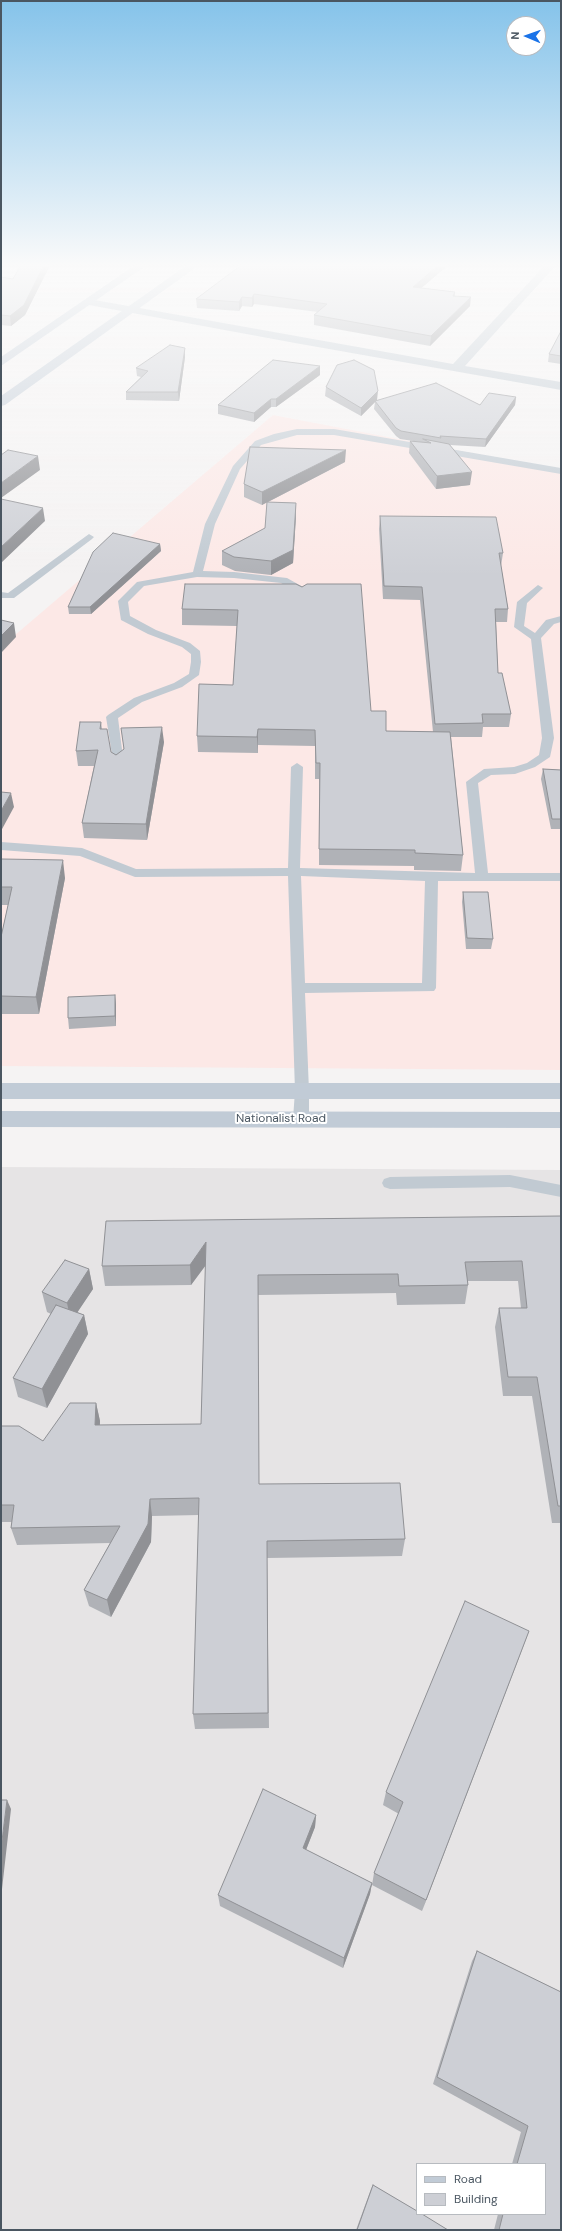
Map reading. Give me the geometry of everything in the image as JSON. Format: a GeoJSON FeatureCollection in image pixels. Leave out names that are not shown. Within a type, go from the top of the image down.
{"type":"FeatureCollection","features":[{"type":"Feature","properties":{"kind":"main road"},"geometry":{"type":"LineString","coordinates":[[1,402],[50,367]]}},
{"type":"Feature","properties":{"kind":"main road"},"geometry":{"type":"LineString","coordinates":[[1,1091],[561,1092]]}},
{"type":"Feature","properties":{"kind":"main road","name":"Nationalist Road"},"geometry":{"type":"LineString","coordinates":[[1,1119],[561,1120]]}},
{"type":"Feature","properties":{"kind":"street"},"geometry":{"type":"LineString","coordinates":[[451,367],[561,386]]}},
{"type":"Feature","properties":{"kind":"lane"},"geometry":{"type":"LineString","coordinates":[[197,574],[210,524],[236,468],[258,443],[277,436],[297,432],[334,432],[561,470]]}},
{"type":"Feature","properties":{"kind":"lane"},"geometry":{"type":"LineString","coordinates":[[1,596],[10,596],[89,538]]}},
{"type":"Feature","properties":{"kind":"lane"},"geometry":{"type":"LineString","coordinates":[[118,765],[112,717],[138,700],[178,685],[194,674],[196,662],[196,653],[186,645],[152,632],[125,618],[123,601],[141,584],[197,574],[234,575],[283,580],[299,589],[302,598]]}},
{"type":"Feature","properties":{"kind":"lane"},"geometry":{"type":"LineString","coordinates":[[536,638],[519,627],[522,602],[538,588]]}},
{"type":"Feature","properties":{"kind":"lane"},"geometry":{"type":"LineString","coordinates":[[482,877],[478,824],[472,782],[488,772],[515,770],[531,765],[544,757],[548,738],[536,638],[550,622],[561,619]]}},
{"type":"Feature","properties":{"kind":"lane"},"geometry":{"type":"LineString","coordinates":[[297,767],[294,872],[302,1091],[301,1119]]}},
{"type":"Feature","properties":{"kind":"lane"},"geometry":{"type":"LineString","coordinates":[[1,846],[82,852],[135,873],[294,872],[432,877],[561,877]]}},
{"type":"Feature","properties":{"kind":"lane"},"geometry":{"type":"LineString","coordinates":[[298,988],[429,988],[432,877]]}},
{"type":"Feature","properties":{"kind":"lane"},"geometry":{"type":"LineString","coordinates":[[390,1183],[510,1181],[561,1191]]}},
{"type":"Feature","properties":{"kind":"shaded area"},"geometry":{"type":"Polygon","coordinates":[[[273,415],[561,470],[561,1070],[1,1066],[1,647],[273,415]]]}},
{"type":"Feature","properties":{"kind":"shaded area"},"geometry":{"type":"Polygon","coordinates":[[[1,1167],[561,1170],[561,2230],[1,2230],[1,1167]]]}},
{"type":"Feature","properties":{"kind":"building"},"geometry":{"type":"Polygon","coordinates":[[[182,367],[178,392],[126,392],[148,371],[136,368],[182,367]]]}},
{"type":"Feature","properties":{"kind":"building"},"geometry":{"type":"Polygon","coordinates":[[[264,367],[319,367],[276,399],[271,399],[254,413],[218,405],[264,367]]]}},
{"type":"Feature","properties":{"kind":"building"},"geometry":{"type":"Polygon","coordinates":[[[336,367],[368,367],[374,370],[378,391],[361,408],[326,387],[336,367]]]}},
{"type":"Feature","properties":{"kind":"building"},"geometry":{"type":"Polygon","coordinates":[[[436,383],[480,405],[489,393],[516,397],[486,439],[440,436],[441,438],[401,431],[396,428],[375,401],[436,383]]]}},
{"type":"Feature","properties":{"kind":"building"},"geometry":{"type":"Polygon","coordinates":[[[423,439],[449,444],[472,472],[437,476],[410,441],[431,443],[423,439]]]}},
{"type":"Feature","properties":{"kind":"building"},"geometry":{"type":"Polygon","coordinates":[[[250,447],[346,450],[262,492],[244,484],[250,447]]]}},
{"type":"Feature","properties":{"kind":"building"},"geometry":{"type":"Polygon","coordinates":[[[8,450],[38,456],[1,483],[1,455],[8,450]]]}},
{"type":"Feature","properties":{"kind":"building"},"geometry":{"type":"Polygon","coordinates":[[[1,499],[43,508],[1,547],[1,499]]]}},
{"type":"Feature","properties":{"kind":"building"},"geometry":{"type":"Polygon","coordinates":[[[267,502],[296,503],[293,550],[271,561],[234,557],[222,551],[265,528],[267,502]]]}},
{"type":"Feature","properties":{"kind":"building"},"geometry":{"type":"Polygon","coordinates":[[[380,516],[496,517],[503,553],[499,553],[508,609],[495,609],[498,673],[502,673],[511,714],[482,714],[483,723],[435,724],[422,587],[384,586],[380,516]]]}},
{"type":"Feature","properties":{"kind":"building"},"geometry":{"type":"Polygon","coordinates":[[[113,533],[160,544],[90,607],[68,607],[93,552],[113,533]]]}},
{"type":"Feature","properties":{"kind":"building"},"geometry":{"type":"Polygon","coordinates":[[[185,584],[296,584],[302,587],[307,584],[361,584],[371,711],[386,711],[386,731],[450,732],[463,855],[415,853],[415,850],[319,849],[320,763],[316,763],[315,730],[258,729],[257,737],[197,736],[199,684],[233,685],[238,610],[182,609],[185,584]]]}},
{"type":"Feature","properties":{"kind":"building"},"geometry":{"type":"Polygon","coordinates":[[[1,620],[14,623],[1,636],[1,620]]]}},
{"type":"Feature","properties":{"kind":"building"},"geometry":{"type":"Polygon","coordinates":[[[80,722],[101,722],[100,729],[107,729],[111,752],[116,755],[124,749],[121,728],[162,727],[146,824],[82,823],[98,750],[76,751],[80,722]]]}},
{"type":"Feature","properties":{"kind":"building"},"geometry":{"type":"Polygon","coordinates":[[[543,769],[561,770],[561,819],[552,819],[543,769]]]}},
{"type":"Feature","properties":{"kind":"building"},"geometry":{"type":"Polygon","coordinates":[[[1,792],[11,793],[1,811],[1,792]]]}},
{"type":"Feature","properties":{"kind":"building"},"geometry":{"type":"Polygon","coordinates":[[[1,859],[63,860],[36,997],[1,996],[1,937],[12,887],[1,887],[1,859]]]}},
{"type":"Feature","properties":{"kind":"building"},"geometry":{"type":"Polygon","coordinates":[[[463,892],[488,892],[493,939],[467,938],[463,892]]]}},
{"type":"Feature","properties":{"kind":"building"},"geometry":{"type":"Polygon","coordinates":[[[115,995],[115,1016],[68,1018],[68,997],[115,995]]]}},
{"type":"Feature","properties":{"kind":"building"},"geometry":{"type":"Polygon","coordinates":[[[561,1216],[561,1506],[558,1506],[537,1377],[508,1377],[499,1308],[527,1308],[522,1261],[465,1262],[468,1285],[399,1286],[398,1274],[258,1275],[259,1484],[400,1483],[405,1539],[267,1541],[268,1713],[193,1714],[199,1498],[150,1499],[148,1524],[107,1600],[84,1590],[120,1526],[11,1528],[14,1505],[1,1505],[1,1426],[19,1426],[43,1441],[70,1403],[96,1403],[95,1425],[201,1424],[206,1242],[190,1265],[102,1266],[106,1221],[561,1216]]]}},
{"type":"Feature","properties":{"kind":"building"},"geometry":{"type":"Polygon","coordinates":[[[65,1260],[89,1269],[67,1303],[42,1292],[65,1260]]]}},
{"type":"Feature","properties":{"kind":"building"},"geometry":{"type":"Polygon","coordinates":[[[56,1305],[84,1315],[42,1389],[13,1378],[56,1305]]]}},
{"type":"Feature","properties":{"kind":"building"},"geometry":{"type":"Polygon","coordinates":[[[465,1601],[529,1631],[426,1900],[374,1873],[403,1802],[386,1792],[465,1601]]]}},
{"type":"Feature","properties":{"kind":"building"},"geometry":{"type":"Polygon","coordinates":[[[263,1789],[316,1815],[303,1848],[372,1883],[344,1958],[218,1895],[263,1789]]]}},
{"type":"Feature","properties":{"kind":"building"},"geometry":{"type":"Polygon","coordinates":[[[1,1800],[7,1800],[1,1849],[1,1800]]]}},
{"type":"Feature","properties":{"kind":"building"},"geometry":{"type":"Polygon","coordinates":[[[477,1951],[561,1992],[561,2230],[499,2230],[503,2215],[546,2215],[546,2163],[517,2163],[528,2126],[437,2077],[477,1951]]]}},
{"type":"Feature","properties":{"kind":"building"},"geometry":{"type":"Polygon","coordinates":[[[373,2185],[416,2210],[416,2215],[424,2215],[448,2230],[357,2230],[373,2185]]]}}]}
